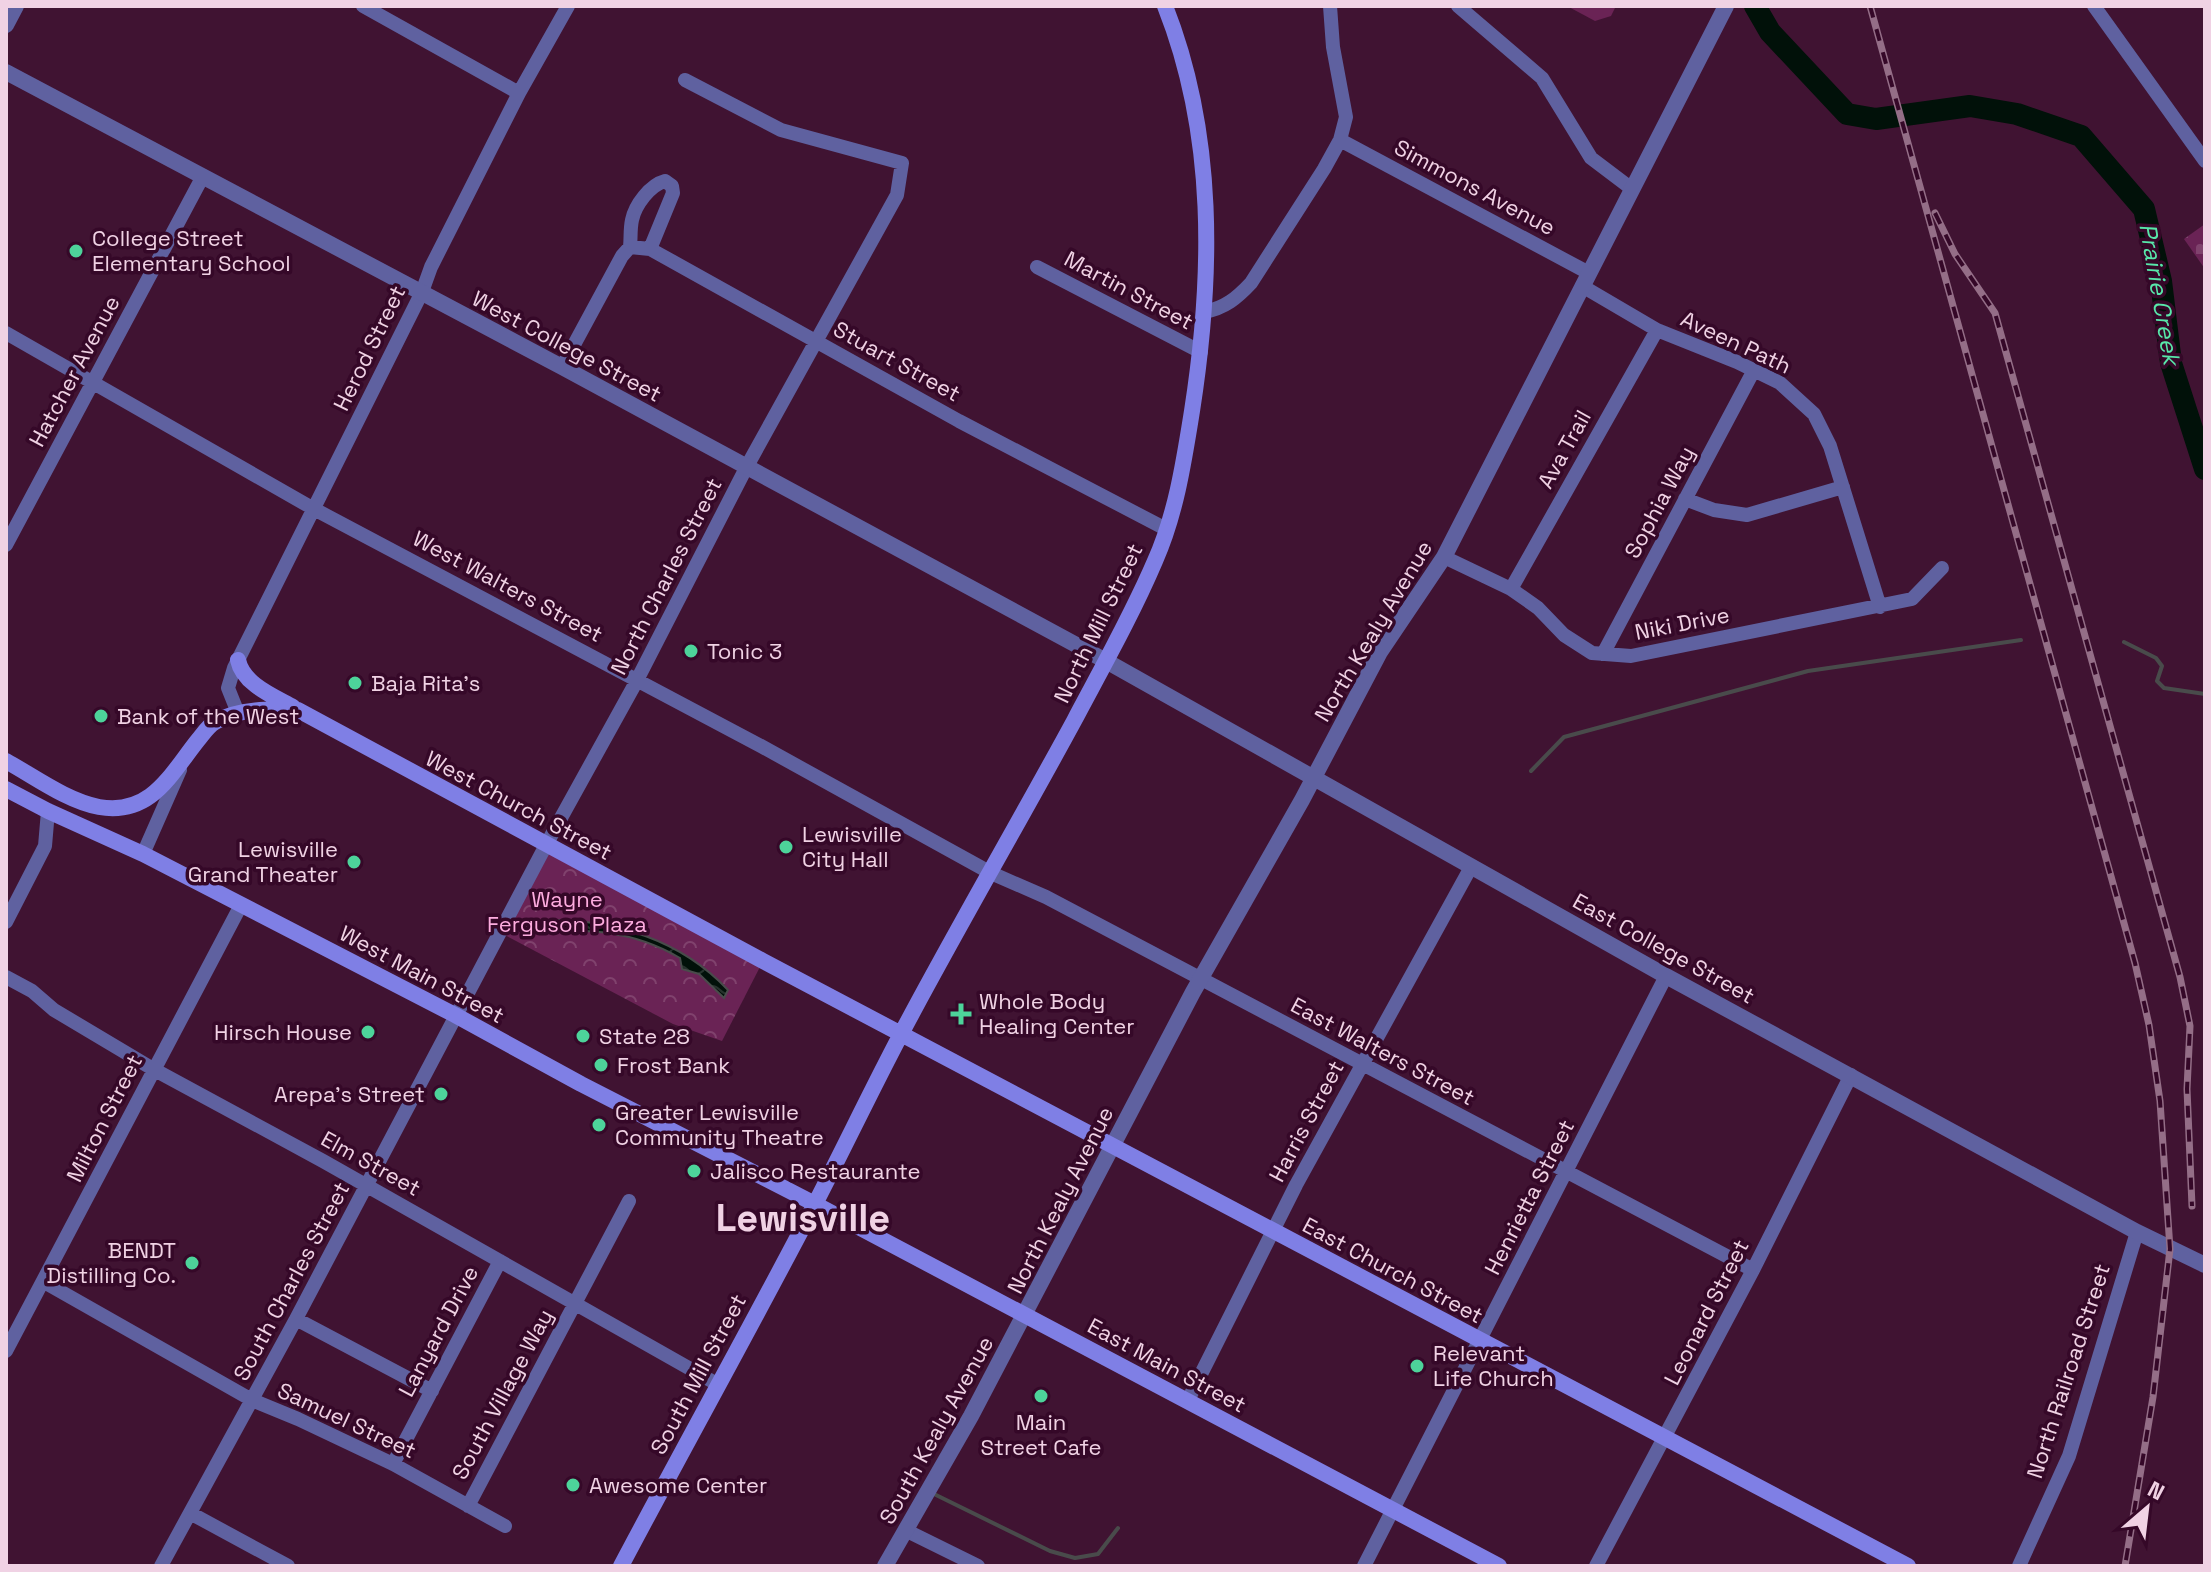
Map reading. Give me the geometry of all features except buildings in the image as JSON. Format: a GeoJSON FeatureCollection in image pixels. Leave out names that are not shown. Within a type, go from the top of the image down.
{"type":"FeatureCollection","features":[{"type":"Feature","properties":{"kind":"main road","name":"North Mill Street"},"geometry":{"type":"LineString","coordinates":[[815,1204],[901,1034],[1106,661],[1156,559],[1166,529],[1185,452],[1201,352],[1207,248],[1203,159],[1194,109],[1173,25],[1165,6]]}},
{"type":"Feature","properties":{"kind":"main road"},"geometry":{"type":"LineString","coordinates":[[238,660],[240,671],[251,681],[298,710]]}},
{"type":"Feature","properties":{"kind":"main road","name":"West Church Street"},"geometry":{"type":"LineString","coordinates":[[6,761],[76,799],[97,806],[132,807],[162,787],[212,723],[238,713],[269,709],[298,710],[901,1034]]}},
{"type":"Feature","properties":{"kind":"main road","name":"West Main Street"},"geometry":{"type":"LineString","coordinates":[[6,789],[143,854],[815,1204]]}},
{"type":"Feature","properties":{"kind":"main road","name":"East Church Street"},"geometry":{"type":"LineString","coordinates":[[901,1034],[1908,1566]]}},
{"type":"Feature","properties":{"kind":"main road","name":"East Main Street"},"geometry":{"type":"LineString","coordinates":[[815,1204],[1499,1566]]}},
{"type":"Feature","properties":{"kind":"main road","name":"South Mill Street"},"geometry":{"type":"LineString","coordinates":[[621,1566],[815,1204]]}},
{"type":"Feature","properties":{"kind":"street"},"geometry":{"type":"LineString","coordinates":[[6,25],[16,6]]}},
{"type":"Feature","properties":{"kind":"street"},"geometry":{"type":"LineString","coordinates":[[363,6],[519,93]]}},
{"type":"Feature","properties":{"kind":"street","name":"Herod Street"},"geometry":{"type":"LineString","coordinates":[[238,713],[228,688],[238,660],[422,292],[431,267],[519,93],[568,6]]}},
{"type":"Feature","properties":{"kind":"street"},"geometry":{"type":"LineString","coordinates":[[1204,312],[1220,309],[1251,283],[1340,140],[1346,117],[1333,47],[1330,6]]}},
{"type":"Feature","properties":{"kind":"street"},"geometry":{"type":"LineString","coordinates":[[1458,6],[1542,78],[1591,158],[1632,189]]}},
{"type":"Feature","properties":{"kind":"street"},"geometry":{"type":"LineString","coordinates":[[2094,6],[2205,161]]}},
{"type":"Feature","properties":{"kind":"street","name":"North Kealy Avenue"},"geometry":{"type":"LineString","coordinates":[[1025,1315],[1380,652],[1444,557],[1722,13]]}},
{"type":"Feature","properties":{"kind":"street","name":"West College Street"},"geometry":{"type":"LineString","coordinates":[[6,72],[422,292],[1106,661]]}},
{"type":"Feature","properties":{"kind":"street","name":"North Charles Street"},"geometry":{"type":"LineString","coordinates":[[455,1015],[637,680],[746,468],[897,195],[902,163],[781,130],[685,80]]}},
{"type":"Feature","properties":{"kind":"street","name":"Simmons Avenue"},"geometry":{"type":"LineString","coordinates":[[1340,140],[1586,280]]}},
{"type":"Feature","properties":{"kind":"street","name":"Hatcher Avenue"},"geometry":{"type":"LineString","coordinates":[[6,545],[203,176]]}},
{"type":"Feature","properties":{"kind":"street"},"geometry":{"type":"LineString","coordinates":[[562,367],[615,268],[630,247],[635,211],[656,183],[665,181],[672,186],[673,193],[650,249]]}},
{"type":"Feature","properties":{"kind":"street","name":"Stuart Street"},"geometry":{"type":"LineString","coordinates":[[630,247],[650,249],[973,429],[1166,529]]}},
{"type":"Feature","properties":{"kind":"street","name":"Martin Street"},"geometry":{"type":"LineString","coordinates":[[1037,267],[1201,352]]}},
{"type":"Feature","properties":{"kind":"street","name":"Aveen Path"},"geometry":{"type":"LineString","coordinates":[[1586,280],[1657,330],[1780,383],[1814,414],[1830,446],[1880,607]]}},
{"type":"Feature","properties":{"kind":"street","name":"Ava Trail"},"geometry":{"type":"LineString","coordinates":[[1511,589],[1657,330]]}},
{"type":"Feature","properties":{"kind":"street","name":"West Walters Street"},"geometry":{"type":"LineString","coordinates":[[6,333],[314,509],[991,873]]}},
{"type":"Feature","properties":{"kind":"street","name":"Sophia Way"},"geometry":{"type":"LineString","coordinates":[[1603,654],[1754,370]]}},
{"type":"Feature","properties":{"kind":"street"},"geometry":{"type":"LineString","coordinates":[[1685,499],[1714,510],[1747,515],[1843,487]]}},
{"type":"Feature","properties":{"kind":"street","name":"Niki Drive"},"geometry":{"type":"LineString","coordinates":[[1444,557],[1511,589],[1538,608],[1564,635],[1592,653],[1631,656],[1912,599],[1942,568]]}},
{"type":"Feature","properties":{"kind":"street","name":"East College Street"},"geometry":{"type":"LineString","coordinates":[[1106,661],[1666,976],[2137,1232],[2205,1265]]}},
{"type":"Feature","properties":{"kind":"street"},"geometry":{"type":"LineString","coordinates":[[143,854],[186,755]]}},
{"type":"Feature","properties":{"kind":"street"},"geometry":{"type":"LineString","coordinates":[[6,922],[45,846],[48,811]]}},
{"type":"Feature","properties":{"kind":"street","name":"Harris Street"},"geometry":{"type":"LineString","coordinates":[[1188,1400],[1360,1064],[1471,867]]}},
{"type":"Feature","properties":{"kind":"street","name":"East Walters Street"},"geometry":{"type":"LineString","coordinates":[[991,873],[1046,897],[1753,1270]]}},
{"type":"Feature","properties":{"kind":"street","name":"Milton Street"},"geometry":{"type":"LineString","coordinates":[[6,1351],[241,905]]}},
{"type":"Feature","properties":{"kind":"street","name":"Henrietta Street"},"geometry":{"type":"LineString","coordinates":[[1364,1566],[1666,976]]}},
{"type":"Feature","properties":{"kind":"street","name":"Elm Street"},"geometry":{"type":"LineString","coordinates":[[6,977],[32,991],[54,1010],[153,1069],[717,1384]]}},
{"type":"Feature","properties":{"kind":"street","name":"South Charles Street"},"geometry":{"type":"LineString","coordinates":[[161,1566],[296,1319],[455,1015]]}},
{"type":"Feature","properties":{"kind":"street","name":"Leonard Street"},"geometry":{"type":"LineString","coordinates":[[1596,1566],[1666,1438],[1851,1075]]}},
{"type":"Feature","properties":{"kind":"street","name":"South Village Way"},"geometry":{"type":"LineString","coordinates":[[468,1506],[629,1201]]}},
{"type":"Feature","properties":{"kind":"street","name":"North Railroad Street"},"geometry":{"type":"LineString","coordinates":[[2019,1566],[2069,1456],[2137,1232]]}},
{"type":"Feature","properties":{"kind":"street","name":"Lanyard Drive"},"geometry":{"type":"LineString","coordinates":[[393,1464],[500,1261]]}},
{"type":"Feature","properties":{"kind":"street","name":"Samuel Street"},"geometry":{"type":"LineString","coordinates":[[44,1282],[252,1400],[393,1464],[505,1526]]}},
{"type":"Feature","properties":{"kind":"street","name":"South Kealy Avenue"},"geometry":{"type":"LineString","coordinates":[[885,1566],[1025,1315]]}},
{"type":"Feature","properties":{"kind":"street"},"geometry":{"type":"LineString","coordinates":[[296,1319],[432,1391]]}},
{"type":"Feature","properties":{"kind":"street"},"geometry":{"type":"LineString","coordinates":[[190,1513],[288,1566]]}},
{"type":"Feature","properties":{"kind":"street"},"geometry":{"type":"LineString","coordinates":[[905,1530],[978,1566]]}},
{"type":"Feature","properties":{"kind":"green space"},"geometry":{"type":"Polygon","coordinates":[[[1567,6],[1616,6],[1611,16],[1595,21],[1567,6]]]}},
{"type":"Feature","properties":{"kind":"green space"},"geometry":{"type":"Polygon","coordinates":[[[2205,224],[2205,269],[2184,239],[2205,224]]]}},
{"type":"Feature","properties":{"kind":"green space","name":"Wayne Ferguson Plaza"},"geometry":{"type":"Polygon","coordinates":[[[546,845],[763,961],[722,1041],[673,1024],[499,932],[546,845]]]}},
{"type":"Feature","properties":{"kind":"water"},"geometry":{"type":"Polygon","coordinates":[[[530,921],[599,924],[646,936],[690,958],[728,990],[724,998],[699,974],[682,969],[680,958],[644,941],[609,933],[534,931],[527,928],[530,921]]]}},
{"type":"Feature","properties":{"kind":"waterway","name":"Prairie Creek"},"geometry":{"type":"LineString","coordinates":[[1755,6],[1770,32],[1847,114],[1876,119],[1970,106],[2017,114],[2081,136],[2144,209],[2161,281],[2171,363],[2205,469]]}},
{"type":"Feature","properties":{"kind":"waterway"},"geometry":{"type":"LineString","coordinates":[[1531,771],[1564,737],[1808,671],[2021,640]]}},
{"type":"Feature","properties":{"kind":"waterway"},"geometry":{"type":"LineString","coordinates":[[2124,642],[2156,658],[2162,666],[2157,681],[2164,688],[2205,694]]}},
{"type":"Feature","properties":{"kind":"waterway"},"geometry":{"type":"LineString","coordinates":[[934,1494],[1050,1551],[1075,1558],[1098,1554],[1118,1528]]}},
{"type":"Feature","properties":{"kind":"railway"},"geometry":{"type":"LineString","coordinates":[[1870,6],[2135,963],[2149,1025],[2160,1101],[2170,1249],[2153,1397],[2125,1566]]}},
{"type":"Feature","properties":{"kind":"railway"},"geometry":{"type":"LineString","coordinates":[[1935,213],[1955,254],[1995,313],[2180,977],[2190,1026],[2187,1089],[2192,1206]]}},
{"type":"Feature","properties":{"kind":"place","name":"College Street Elementary School"},"geometry":{"type":"Point","coordinates":[76,251]}},
{"type":"Feature","properties":{"kind":"place","name":"Tonic 3"},"geometry":{"type":"Point","coordinates":[691,651]}},
{"type":"Feature","properties":{"kind":"place","name":"Baja Rita's"},"geometry":{"type":"Point","coordinates":[355,683]}},
{"type":"Feature","properties":{"kind":"place","name":"Bank of the West"},"geometry":{"type":"Point","coordinates":[101,716]}},
{"type":"Feature","properties":{"kind":"place","name":"Lewisville City Hall"},"geometry":{"type":"Point","coordinates":[786,847]}},
{"type":"Feature","properties":{"kind":"place","name":"Lewisville Grand Theater"},"geometry":{"type":"Point","coordinates":[354,862]}},
{"type":"Feature","properties":{"kind":"place","name":"Whole Body Healing Center"},"geometry":{"type":"Point","coordinates":[961,1014]}},
{"type":"Feature","properties":{"kind":"place","name":"Hirsch House"},"geometry":{"type":"Point","coordinates":[368,1032]}},
{"type":"Feature","properties":{"kind":"place","name":"State 28"},"geometry":{"type":"Point","coordinates":[583,1036]}},
{"type":"Feature","properties":{"kind":"place","name":"Frost Bank"},"geometry":{"type":"Point","coordinates":[601,1065]}},
{"type":"Feature","properties":{"kind":"place","name":"Arepa's Street"},"geometry":{"type":"Point","coordinates":[441,1094]}},
{"type":"Feature","properties":{"kind":"place","name":"Greater Lewisville Community Theatre"},"geometry":{"type":"Point","coordinates":[599,1125]}},
{"type":"Feature","properties":{"kind":"place","name":"Jalisco Restaurante"},"geometry":{"type":"Point","coordinates":[694,1171]}},
{"type":"Feature","properties":{"kind":"place","name":"BENDT Distilling Co."},"geometry":{"type":"Point","coordinates":[192,1263]}},
{"type":"Feature","properties":{"kind":"place","name":"Relevant Life Church"},"geometry":{"type":"Point","coordinates":[1417,1366]}},
{"type":"Feature","properties":{"kind":"place","name":"Main Street Cafe"},"geometry":{"type":"Point","coordinates":[1041,1396]}},
{"type":"Feature","properties":{"kind":"place","name":"Awesome Center"},"geometry":{"type":"Point","coordinates":[573,1485]}},
{"type":"Feature","properties":{"kind":"district","name":"Lewisville"},"geometry":{"type":"Point","coordinates":[803,1218]}}]}
